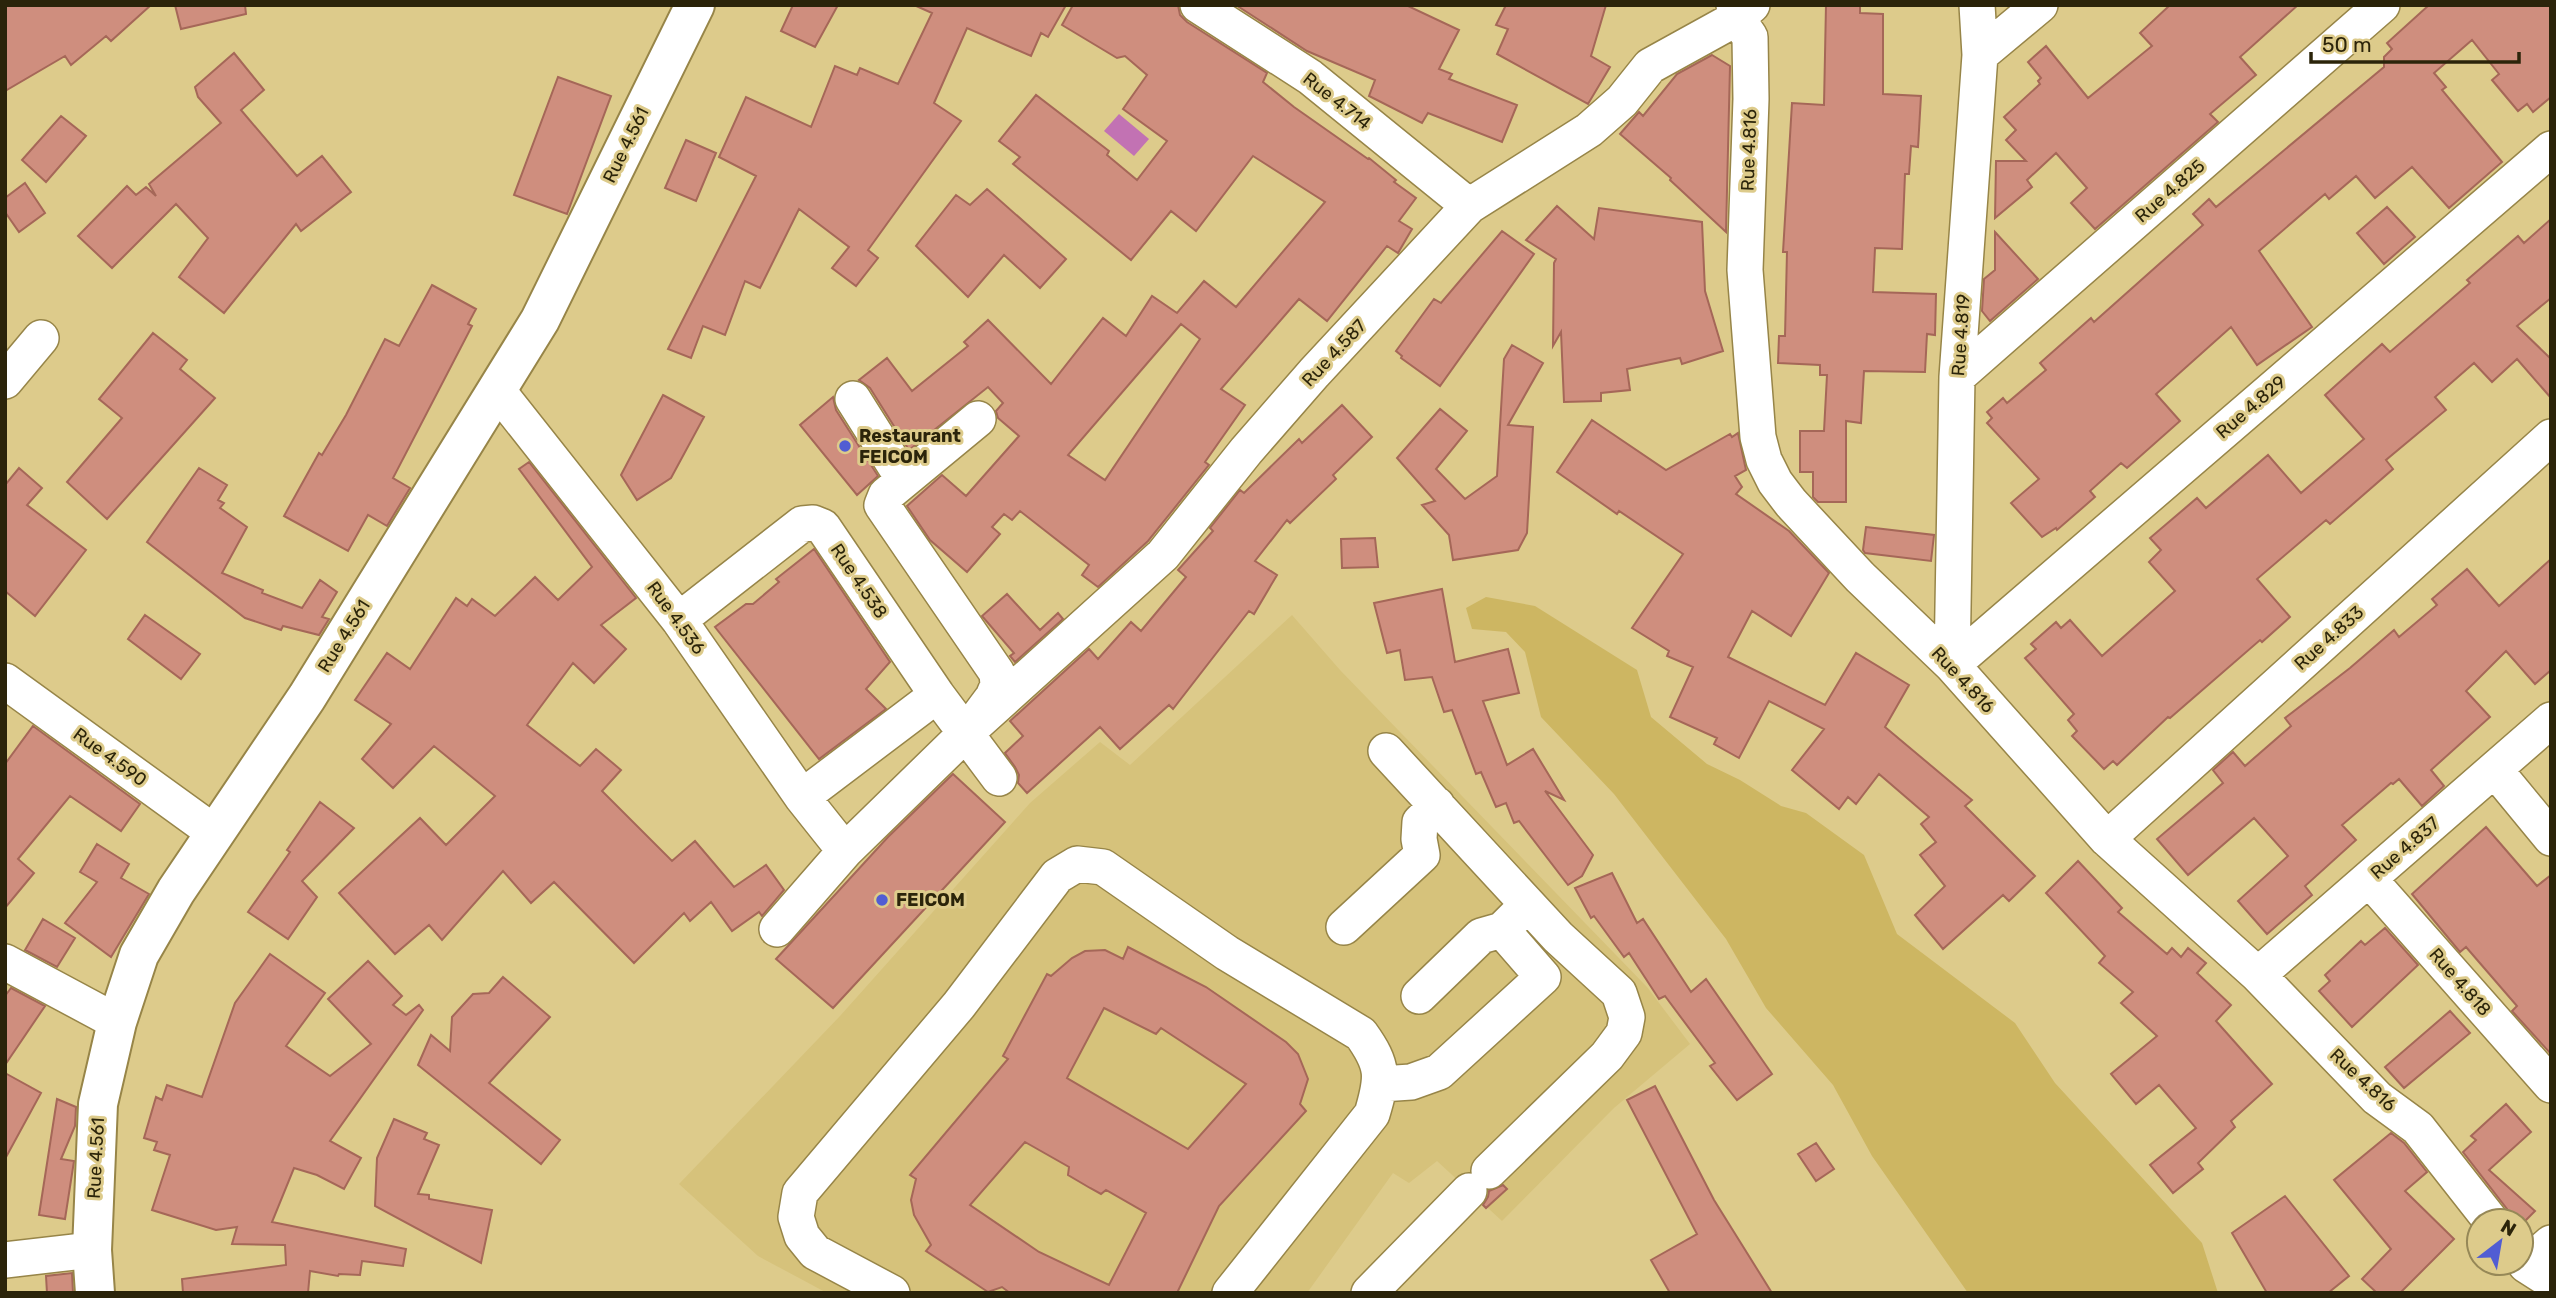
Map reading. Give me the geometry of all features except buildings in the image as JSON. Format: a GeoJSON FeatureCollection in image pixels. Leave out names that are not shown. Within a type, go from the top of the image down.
{"type":"FeatureCollection","features":[{"type":"Feature","properties":{"kind":"main road","name":"Rue 4.561"},"geometry":{"type":"LineString","coordinates":[[95,1293],[92,1250],[98,1104],[117,1022],[139,955],[176,891],[306,697],[541,320],[695,5]]}},
{"type":"Feature","properties":{"kind":"street","name":"Rue 4.714"},"geometry":{"type":"LineString","coordinates":[[1198,5],[1310,78],[1469,206]]}},
{"type":"Feature","properties":{"kind":"street","name":"Rue 4.819"},"geometry":{"type":"LineString","coordinates":[[1952,665],[1958,377],[1980,55],[1978,5]]}},
{"type":"Feature","properties":{"kind":"street"},"geometry":{"type":"LineString","coordinates":[[1980,55],[2040,5]]}},
{"type":"Feature","properties":{"kind":"street","name":"Rue 4.825"},"geometry":{"type":"LineString","coordinates":[[1958,377],[2382,5]]}},
{"type":"Feature","properties":{"kind":"street","name":"Rue 4.587"},"geometry":{"type":"LineString","coordinates":[[967,732],[1163,555],[1246,451],[1314,373],[1469,206],[1590,130],[1622,101],[1650,66],[1733,8]]}},
{"type":"Feature","properties":{"kind":"street","name":"Rue 4.816"},"geometry":{"type":"LineString","coordinates":[[1733,8],[1750,37],[1751,99],[1745,271],[1758,437],[1775,482],[1860,577],[1952,665],[2107,839],[2258,975],[2377,1098],[2418,1128],[2480,1207]]}},
{"type":"Feature","properties":{"kind":"street","name":"Rue 4.829"},"geometry":{"type":"LineString","coordinates":[[1952,665],[2551,149]]}},
{"type":"Feature","properties":{"kind":"street"},"geometry":{"type":"LineString","coordinates":[[5,381],[41,338]]}},
{"type":"Feature","properties":{"kind":"street","name":"Rue 4.536"},"geometry":{"type":"LineString","coordinates":[[498,391],[679,620],[803,797],[845,851]]}},
{"type":"Feature","properties":{"kind":"street"},"geometry":{"type":"LineString","coordinates":[[853,399],[904,480]]}},
{"type":"Feature","properties":{"kind":"street"},"geometry":{"type":"LineString","coordinates":[[777,929],[845,851],[967,732],[993,697],[998,685],[997,673],[882,505],[886,495],[978,419]]}},
{"type":"Feature","properties":{"kind":"street","name":"Rue 4.833"},"geometry":{"type":"LineString","coordinates":[[2107,839],[2551,437]]}},
{"type":"Feature","properties":{"kind":"street","name":"Rue 4.538"},"geometry":{"type":"LineString","coordinates":[[679,620],[802,524],[813,523],[823,527],[937,695],[999,778]]}},
{"type":"Feature","properties":{"kind":"street","name":"Rue 4.590"},"geometry":{"type":"LineString","coordinates":[[5,681],[215,833]]}},
{"type":"Feature","properties":{"kind":"street"},"geometry":{"type":"LineString","coordinates":[[803,797],[937,695]]}},
{"type":"Feature","properties":{"kind":"street","name":"Rue 4.837"},"geometry":{"type":"LineString","coordinates":[[2258,975],[2551,720]]}},
{"type":"Feature","properties":{"kind":"street"},"geometry":{"type":"LineString","coordinates":[[1369,1293],[1607,1056],[1624,1033],[1627,1017],[1619,993],[1558,937],[1386,751]]}},
{"type":"Feature","properties":{"kind":"street"},"geometry":{"type":"LineString","coordinates":[[2495,770],[2551,838]]}},
{"type":"Feature","properties":{"kind":"street"},"geometry":{"type":"LineString","coordinates":[[1343,928],[1422,855],[1420,822],[1437,805]]}},
{"type":"Feature","properties":{"kind":"street"},"geometry":{"type":"LineString","coordinates":[[892,1293],[815,1252],[802,1236],[796,1217],[800,1193],[959,1005],[1056,876],[1077,864],[1103,867],[1227,953],[1361,1034],[1376,1055],[1381,1084],[1372,1114],[1230,1293]]}},
{"type":"Feature","properties":{"kind":"street","name":"Rue 4.818"},"geometry":{"type":"LineString","coordinates":[[2369,880],[2551,1085]]}},
{"type":"Feature","properties":{"kind":"street"},"geometry":{"type":"LineString","coordinates":[[1419,996],[1481,936],[1502,930],[1528,904]]}},
{"type":"Feature","properties":{"kind":"street"},"geometry":{"type":"LineString","coordinates":[[1381,1084],[1411,1082],[1439,1072],[1543,976],[1502,930]]}},
{"type":"Feature","properties":{"kind":"street"},"geometry":{"type":"LineString","coordinates":[[5,962],[117,1022]]}},
{"type":"Feature","properties":{"kind":"street"},"geometry":{"type":"LineString","coordinates":[[5,1260],[92,1250]]}},
{"type":"Feature","properties":{"kind":"shaded area"},"geometry":{"type":"Polygon","coordinates":[[[1119,114],[1149,139],[1134,156],[1104,131],[1119,114]]]}},
{"type":"Feature","properties":{"kind":"shaded area"},"geometry":{"type":"Polygon","coordinates":[[[1486,597],[1535,606],[1637,670],[1651,717],[1707,764],[1740,780],[1781,806],[1806,813],[1864,855],[1897,934],[2015,1023],[2055,1083],[2202,1243],[2218,1293],[1968,1293],[1872,1156],[1833,1085],[1766,1008],[1726,939],[1614,794],[1541,717],[1525,652],[1506,632],[1472,629],[1466,608],[1486,597]]]}},
{"type":"Feature","properties":{"kind":"shaded area","name":"FEICOM"},"geometry":{"type":"Polygon","coordinates":[[[1292,615],[1340,670],[1647,987],[1690,1044],[1614,1108],[1502,1221],[1437,1161],[1409,1183],[1393,1173],[1307,1293],[827,1293],[758,1256],[679,1184],[840,1016],[1030,803],[1100,742],[1130,765],[1292,615]]]}},
{"type":"Feature","properties":{"kind":"place","name":"Restaurant FEICOM"},"geometry":{"type":"Point","coordinates":[845,446]}},
{"type":"Feature","properties":{"kind":"place","name":"FEICOM"},"geometry":{"type":"Point","coordinates":[882,900]}}]}
